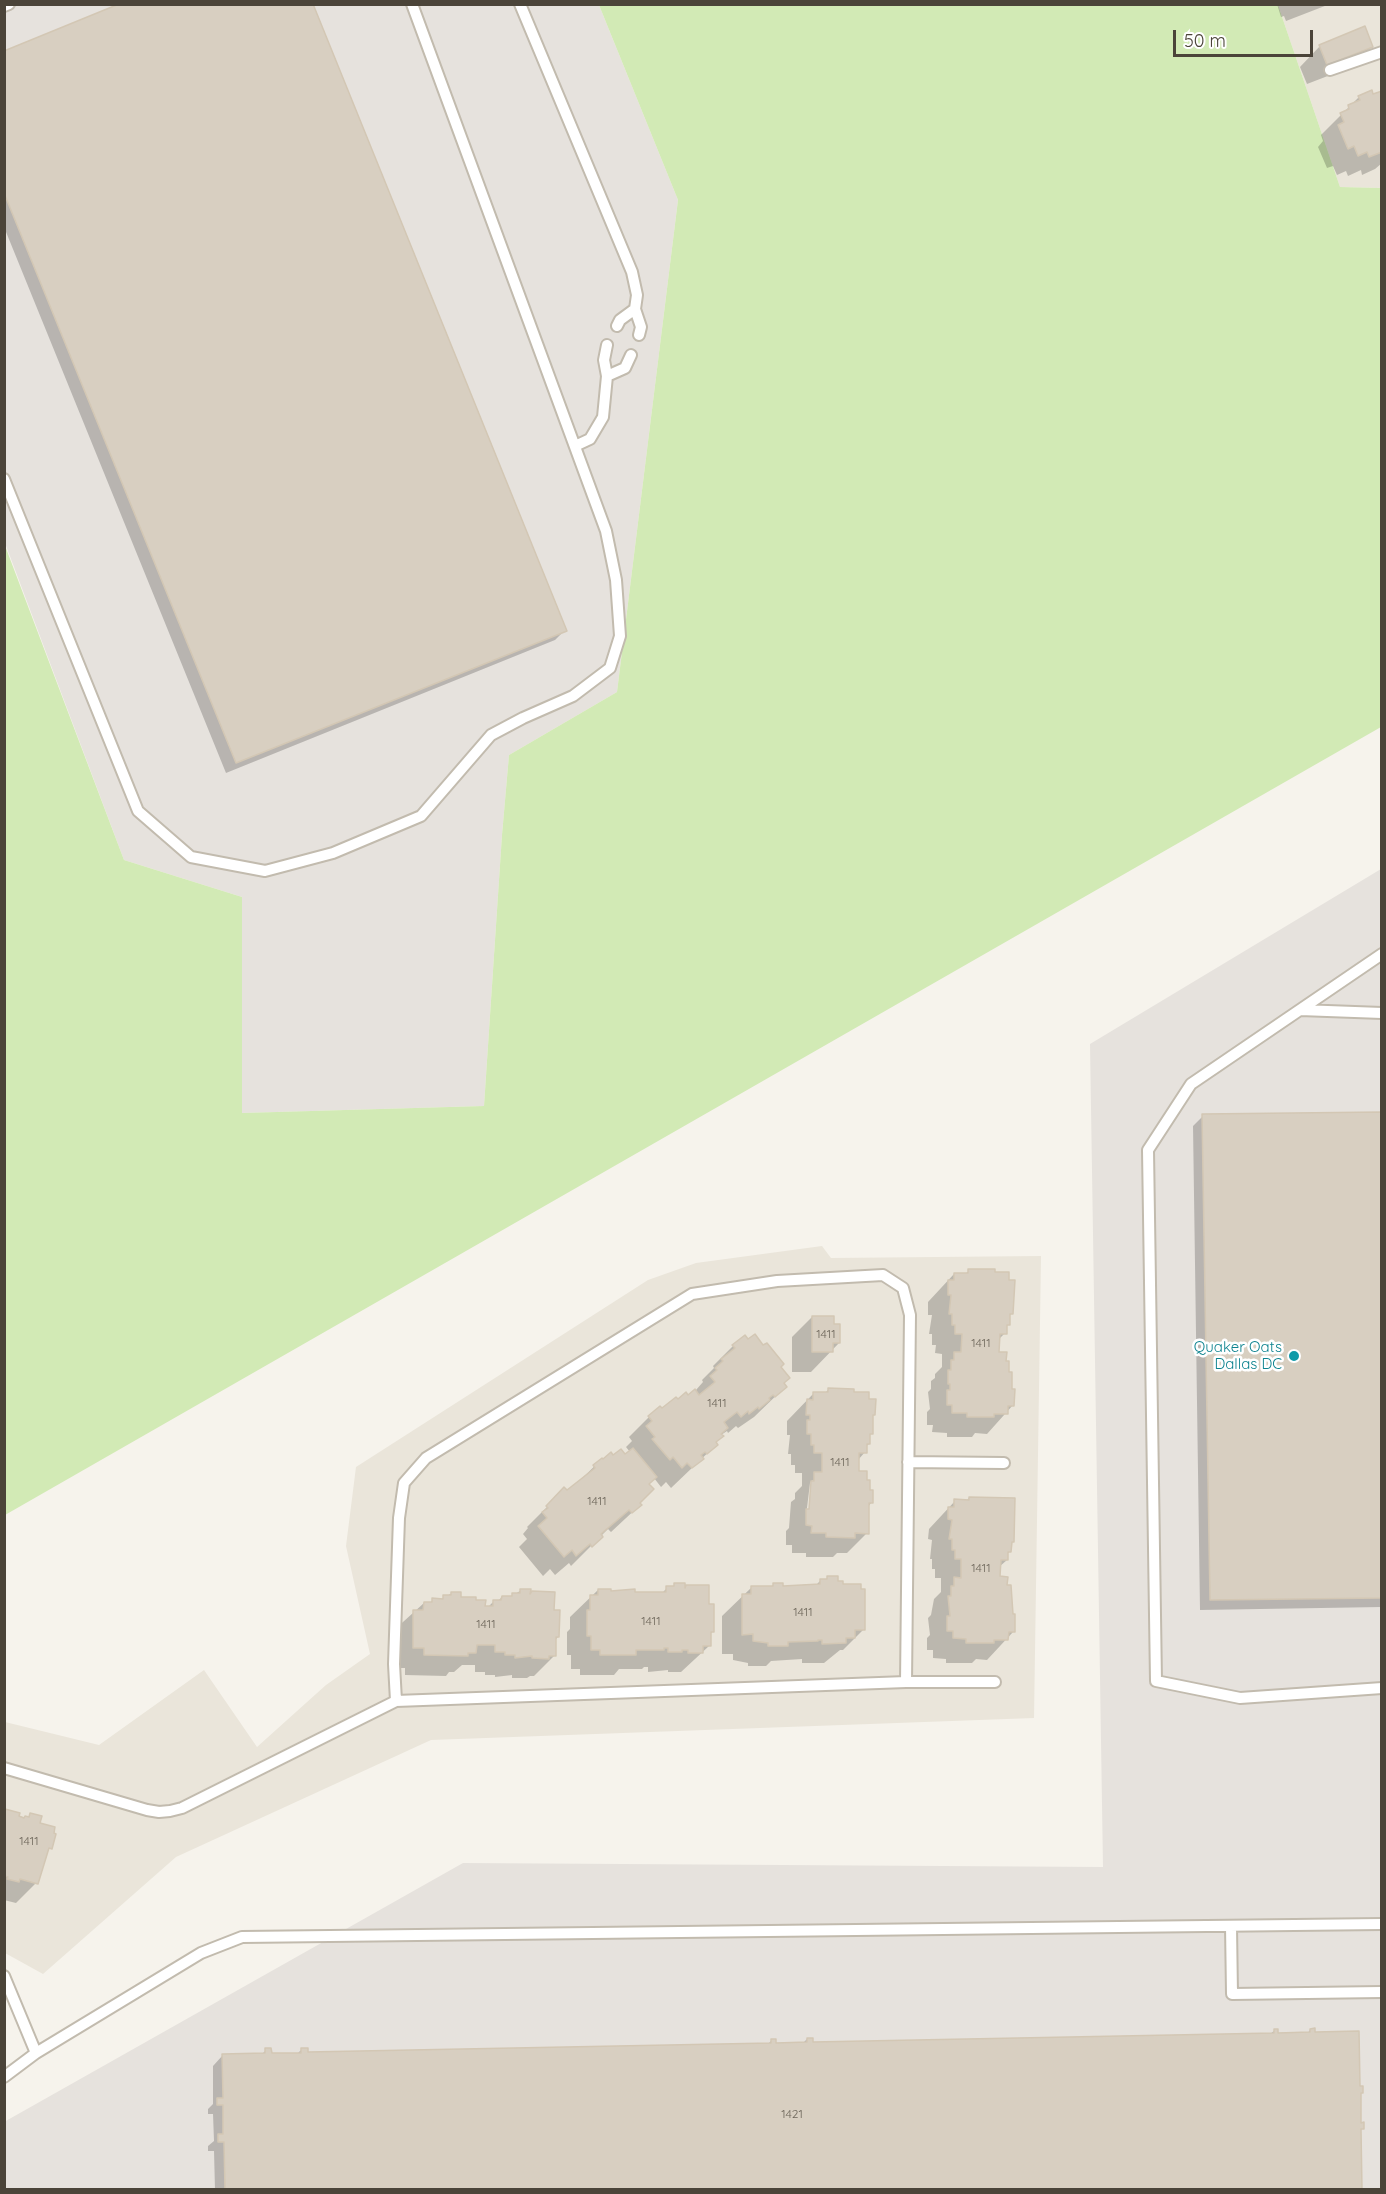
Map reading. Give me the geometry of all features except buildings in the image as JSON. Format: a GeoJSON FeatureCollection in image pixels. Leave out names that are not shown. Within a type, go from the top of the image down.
{"type":"FeatureCollection","features":[{"type":"Feature","properties":{"kind":"lane"},"geometry":{"type":"LineString","coordinates":[[4,6],[9,4]]}},
{"type":"Feature","properties":{"kind":"lane"},"geometry":{"type":"LineString","coordinates":[[4,479],[138,811],[191,856],[265,871],[333,853],[421,816],[491,735],[522,718],[573,696],[610,668],[620,636],[616,580],[606,531],[412,4]]}},
{"type":"Feature","properties":{"kind":"lane"},"geometry":{"type":"LineString","coordinates":[[520,4],[632,273],[637,296],[635,309],[641,327],[639,335]]}},
{"type":"Feature","properties":{"kind":"lane"},"geometry":{"type":"LineString","coordinates":[[1330,70],[1382,52]]}},
{"type":"Feature","properties":{"kind":"lane"},"geometry":{"type":"LineString","coordinates":[[617,326],[620,320],[635,309]]}},
{"type":"Feature","properties":{"kind":"lane"},"geometry":{"type":"LineString","coordinates":[[575,447],[590,439],[603,417],[607,376],[604,360],[607,345]]}},
{"type":"Feature","properties":{"kind":"lane"},"geometry":{"type":"LineString","coordinates":[[607,376],[625,368],[631,355]]}},
{"type":"Feature","properties":{"kind":"lane"},"geometry":{"type":"LineString","coordinates":[[1382,954],[1191,1084],[1148,1150],[1156,1681],[1240,1698],[1382,1688]]}},
{"type":"Feature","properties":{"kind":"lane"},"geometry":{"type":"LineString","coordinates":[[1300,1010],[1382,1013]]}},
{"type":"Feature","properties":{"kind":"lane"},"geometry":{"type":"LineString","coordinates":[[396,1701],[394,1664],[399,1518],[404,1483],[426,1458],[692,1294],[777,1281],[883,1275],[903,1288],[910,1315],[906,1682]]}},
{"type":"Feature","properties":{"kind":"lane"},"geometry":{"type":"LineString","coordinates":[[908,1462],[1004,1464]]}},
{"type":"Feature","properties":{"kind":"lane"},"geometry":{"type":"LineString","coordinates":[[4,1768],[147,1810],[170,1812],[396,1701],[906,1682],[995,1682]]}},
{"type":"Feature","properties":{"kind":"lane"},"geometry":{"type":"LineString","coordinates":[[4,2077],[36,2053],[201,1953],[242,1937],[1382,1924]]}},
{"type":"Feature","properties":{"kind":"lane"},"geometry":{"type":"LineString","coordinates":[[1231,1926],[1232,1994],[1382,1992]]}},
{"type":"Feature","properties":{"kind":"lane"},"geometry":{"type":"LineString","coordinates":[[4,1976],[36,2053]]}},
{"type":"Feature","properties":{"kind":"shaded area"},"geometry":{"type":"Polygon","coordinates":[[[5,5],[599,5],[678,200],[617,692],[509,755],[484,1106],[242,1113],[242,897],[124,860],[5,543],[5,5]]]}},
{"type":"Feature","properties":{"kind":"shaded area"},"geometry":{"type":"Polygon","coordinates":[[[1278,5],[1381,5],[1381,188],[1340,187],[1278,5]]]}},
{"type":"Feature","properties":{"kind":"shaded area"},"geometry":{"type":"Polygon","coordinates":[[[1381,869],[1381,2189],[5,2189],[4,2122],[463,1863],[1103,1867],[1090,1044],[1381,869]]]}},
{"type":"Feature","properties":{"kind":"shaded area"},"geometry":{"type":"Polygon","coordinates":[[[822,1246],[831,1258],[1041,1256],[1034,1718],[431,1740],[176,1857],[43,1974],[5,1953],[5,1722],[99,1745],[204,1670],[257,1747],[326,1685],[370,1654],[346,1546],[356,1467],[648,1280],[696,1263],[822,1246]]]}},
{"type":"Feature","properties":{"kind":"green space"},"geometry":{"type":"Polygon","coordinates":[[[599,5],[1278,5],[1340,187],[1381,188],[1381,727],[5,1515],[4,543],[124,860],[242,897],[242,1113],[484,1106],[509,755],[617,692],[678,200],[599,5]]]}},
{"type":"Feature","properties":{"kind":"place","name":"Quaker Oats Dallas DC"},"geometry":{"type":"Point","coordinates":[1294,1356]}}]}
